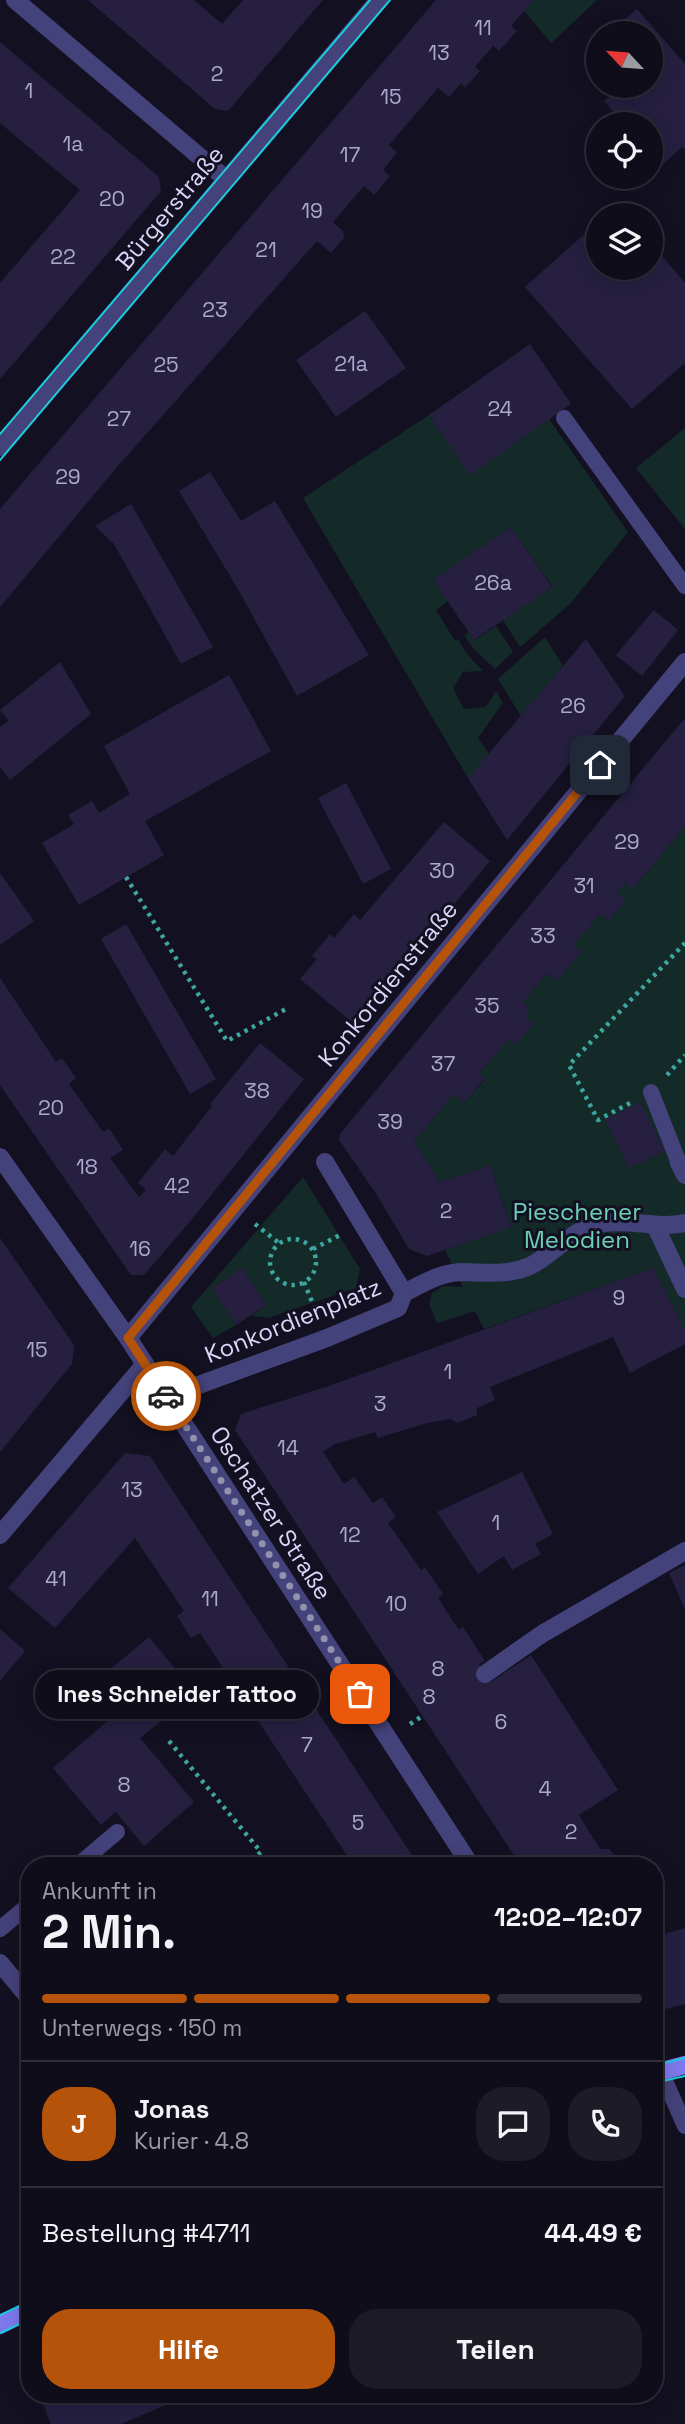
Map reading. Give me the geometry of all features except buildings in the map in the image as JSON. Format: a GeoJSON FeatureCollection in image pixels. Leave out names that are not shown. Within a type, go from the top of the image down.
{"type":"FeatureCollection","features":[{"type":"Feature","properties":{"kind":"main road"},"geometry":{"type":"LineString","coordinates":[[663,2071],[685,2065]]}},
{"type":"Feature","properties":{"kind":"main road"},"geometry":{"type":"LineString","coordinates":[[0,2325],[21,2314]]}},
{"type":"Feature","properties":{"kind":"street"},"geometry":{"type":"LineString","coordinates":[[15,0],[226,179]]}},
{"type":"Feature","properties":{"kind":"street","name":"Bürgerstraße"},"geometry":{"type":"LineString","coordinates":[[0,447],[379,0]]}},
{"type":"Feature","properties":{"kind":"street","name":"Konkordienstraße"},"geometry":{"type":"LineString","coordinates":[[128,1338],[685,662]]}},
{"type":"Feature","properties":{"kind":"street","name":"Oschatzer Straße"},"geometry":{"type":"LineString","coordinates":[[0,1157],[128,1338],[465,1857]]}},
{"type":"Feature","properties":{"kind":"street","name":"Konkordienplatz"},"geometry":{"type":"LineString","coordinates":[[166,1396],[327,1338],[398,1308],[404,1293],[325,1162]]}},
{"type":"Feature","properties":{"kind":"street"},"geometry":{"type":"LineString","coordinates":[[404,1293],[436,1277],[458,1272],[510,1272],[530,1265],[586,1227],[604,1223],[685,1223]]}},
{"type":"Feature","properties":{"kind":"street"},"geometry":{"type":"LineString","coordinates":[[655,1225],[685,1289]]}},
{"type":"Feature","properties":{"kind":"street"},"geometry":{"type":"LineString","coordinates":[[0,1535],[145,1364]]}},
{"type":"Feature","properties":{"kind":"street"},"geometry":{"type":"LineString","coordinates":[[485,1674],[542,1634],[685,1551]]}},
{"type":"Feature","properties":{"kind":"street"},"geometry":{"type":"LineString","coordinates":[[0,1963],[21,1988]]}},
{"type":"Feature","properties":{"kind":"lane"},"geometry":{"type":"LineString","coordinates":[[564,418],[685,586]]}},
{"type":"Feature","properties":{"kind":"lane"},"geometry":{"type":"LineString","coordinates":[[651,1092],[682,1169]]}},
{"type":"Feature","properties":{"kind":"lane"},"geometry":{"type":"LineString","coordinates":[[88,1857],[117,1832]]}},
{"type":"Feature","properties":{"kind":"lane"},"geometry":{"type":"LineString","coordinates":[[0,1929],[21,1912]]}},
{"type":"Feature","properties":{"kind":"lane"},"geometry":{"type":"LineString","coordinates":[[663,2082],[685,2126]]}},
{"type":"Feature","properties":{"kind":"path"},"geometry":{"type":"LineString","coordinates":[[126,877],[227,1041],[286,1009]]}},
{"type":"Feature","properties":{"kind":"path"},"geometry":{"type":"LineString","coordinates":[[651,1092],[598,1120],[569,1065],[685,943]]}},
{"type":"Feature","properties":{"kind":"path"},"geometry":{"type":"LineString","coordinates":[[295,1238],[313,1250],[316,1257],[315,1270],[304,1282],[290,1284],[278,1279],[273,1273],[270,1259],[279,1243],[295,1238]]}},
{"type":"Feature","properties":{"kind":"path"},"geometry":{"type":"LineString","coordinates":[[304,1282],[327,1338]]}},
{"type":"Feature","properties":{"kind":"path"},"geometry":{"type":"LineString","coordinates":[[169,1741],[261,1852],[255,1857]]}},
{"type":"Feature","properties":{"kind":"green space"},"geometry":{"type":"Polygon","coordinates":[[[534,0],[597,0],[551,43],[524,11],[534,0]]]}},
{"type":"Feature","properties":{"kind":"green space"},"geometry":{"type":"Polygon","coordinates":[[[429,415],[470,474],[549,419],[628,532],[570,604],[520,647],[503,620],[552,586],[511,527],[434,580],[448,601],[436,610],[455,641],[458,639],[466,653],[483,671],[463,672],[453,688],[464,709],[486,707],[496,691],[503,703],[478,738],[489,754],[468,778],[303,498],[429,415]]]}},
{"type":"Feature","properties":{"kind":"green space"},"geometry":{"type":"Polygon","coordinates":[[[685,428],[685,529],[636,468],[685,428]]]}},
{"type":"Feature","properties":{"kind":"green space"},"geometry":{"type":"Polygon","coordinates":[[[496,626],[513,652],[495,669],[473,648],[464,635],[469,632],[475,640],[496,626]]]}},
{"type":"Feature","properties":{"kind":"green space"},"geometry":{"type":"Polygon","coordinates":[[[545,637],[563,666],[521,716],[498,679],[545,637]]]}},
{"type":"Feature","properties":{"kind":"green space","name":"Pieschener Melodien"},"geometry":{"type":"Polygon","coordinates":[[[685,826],[685,1329],[653,1268],[484,1329],[475,1311],[437,1323],[429,1305],[432,1293],[443,1286],[463,1287],[445,1250],[511,1226],[490,1165],[440,1182],[414,1142],[453,1094],[464,1103],[485,1079],[479,1073],[509,1039],[516,1044],[524,1016],[523,1002],[547,973],[557,980],[580,952],[573,945],[600,914],[609,921],[625,901],[616,893],[626,882],[634,888],[685,826]]]}},
{"type":"Feature","properties":{"kind":"green space"},"geometry":{"type":"Polygon","coordinates":[[[303,1177],[360,1269],[356,1288],[268,1318],[251,1316],[266,1305],[242,1268],[212,1288],[236,1325],[213,1338],[191,1307],[303,1177]]]}},
{"type":"Feature","properties":{"kind":"tram line"},"geometry":{"type":"LineString","coordinates":[[0,434],[370,0]]}},
{"type":"Feature","properties":{"kind":"tram line"},"geometry":{"type":"LineString","coordinates":[[0,460],[390,0]]}},
{"type":"Feature","properties":{"kind":"tram line"},"geometry":{"type":"LineString","coordinates":[[663,2064],[685,2058]]}},
{"type":"Feature","properties":{"kind":"tram line"},"geometry":{"type":"LineString","coordinates":[[663,2081],[685,2076]]}},
{"type":"Feature","properties":{"kind":"tram line"},"geometry":{"type":"LineString","coordinates":[[0,2315],[21,2305]]}},
{"type":"Feature","properties":{"kind":"tram line"},"geometry":{"type":"LineString","coordinates":[[0,2333],[21,2323]]}},
{"type":"Feature","properties":{"kind":"way so far"},"geometry":{"type":"LineString","coordinates":[[166,1396],[360,1694]]}},
{"type":"Feature","properties":{"kind":"place","name":"Ines Schneider Tattoo"},"geometry":{"type":"Point","coordinates":[360,1694]}},
{"type":"Feature","properties":{"kind":"route"},"geometry":{"type":"LineString","coordinates":[[166,1396],[128,1338],[600,765]]}}]}
